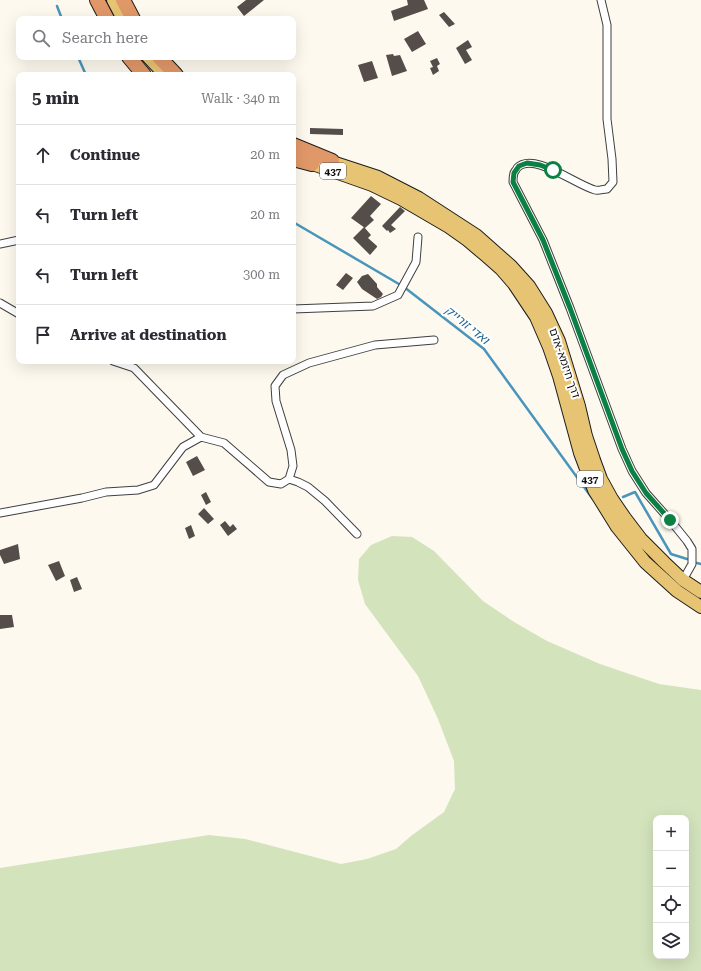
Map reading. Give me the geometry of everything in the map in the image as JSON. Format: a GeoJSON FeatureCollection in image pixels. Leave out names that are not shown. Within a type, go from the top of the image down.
{"type":"FeatureCollection","features":[{"type":"Feature","properties":{"kind":"highway"},"geometry":{"type":"LineString","coordinates":[[98,0],[106,16]]}},
{"type":"Feature","properties":{"kind":"highway"},"geometry":{"type":"LineString","coordinates":[[122,0],[131,16]]}},
{"type":"Feature","properties":{"kind":"highway"},"geometry":{"type":"LineString","coordinates":[[131,60],[141,72]]}},
{"type":"Feature","properties":{"kind":"highway"},"geometry":{"type":"LineString","coordinates":[[162,60],[173,72]]}},
{"type":"Feature","properties":{"kind":"highway"},"geometry":{"type":"LineString","coordinates":[[296,146],[332,161]]}},
{"type":"Feature","properties":{"kind":"highway"},"geometry":{"type":"LineString","coordinates":[[296,159],[312,164]]}},
{"type":"Feature","properties":{"kind":"main road"},"geometry":{"type":"LineString","coordinates":[[106,0],[114,16]]}},
{"type":"Feature","properties":{"kind":"main road"},"geometry":{"type":"LineString","coordinates":[[113,0],[121,16]]}},
{"type":"Feature","properties":{"kind":"main road"},"geometry":{"type":"LineString","coordinates":[[142,60],[152,72]]}},
{"type":"Feature","properties":{"kind":"main road"},"geometry":{"type":"LineString","coordinates":[[151,60],[162,72]]}},
{"type":"Feature","properties":{"kind":"main road","name":"437"},"geometry":{"type":"LineString","coordinates":[[296,152],[332,161]]}},
{"type":"Feature","properties":{"kind":"main road","name":"דרך חיזמא-אדם"},"geometry":{"type":"LineString","coordinates":[[332,161],[378,177],[419,198],[476,235],[511,266],[529,286],[546,313],[559,341],[580,406],[586,436],[601,479],[612,499],[641,539],[684,580],[701,592]]}},
{"type":"Feature","properties":{"kind":"main road","name":"דרך חיזמא-אדם"},"geometry":{"type":"LineString","coordinates":[[312,164],[372,185],[401,199],[449,227],[466,239],[501,269],[514,284],[536,318],[549,347],[559,376],[580,453],[594,490],[617,527],[645,562],[677,591],[701,606]]}},
{"type":"Feature","properties":{"kind":"street"},"geometry":{"type":"LineString","coordinates":[[601,0],[606,25],[607,118],[613,182],[607,189],[596,190],[553,170],[540,165],[527,163],[519,166],[514,173],[513,182],[543,240],[570,308],[622,449],[632,471],[646,493],[670,520],[692,549],[692,564],[684,580]]}},
{"type":"Feature","properties":{"kind":"street"},"geometry":{"type":"LineString","coordinates":[[296,309],[373,306],[398,295],[416,262],[418,237]]}},
{"type":"Feature","properties":{"kind":"street"},"geometry":{"type":"LineString","coordinates":[[0,244],[16,241]]}},
{"type":"Feature","properties":{"kind":"street"},"geometry":{"type":"LineString","coordinates":[[0,303],[16,312]]}},
{"type":"Feature","properties":{"kind":"street"},"geometry":{"type":"LineString","coordinates":[[122,364],[134,368],[201,438],[224,443],[269,482],[281,484],[289,479],[293,466],[291,450],[276,401],[275,386],[283,375],[310,363],[375,345],[434,340]]}},
{"type":"Feature","properties":{"kind":"street"},"geometry":{"type":"LineString","coordinates":[[0,513],[82,498],[106,492],[138,490],[154,485],[182,447],[201,438]]}},
{"type":"Feature","properties":{"kind":"street"},"geometry":{"type":"LineString","coordinates":[[289,479],[308,487],[325,501],[357,534]]}},
{"type":"Feature","properties":{"kind":"green space"},"geometry":{"type":"Polygon","coordinates":[[[392,536],[412,537],[434,551],[483,601],[514,622],[547,641],[600,664],[659,684],[701,690],[701,971],[0,971],[0,868],[209,835],[245,839],[341,864],[367,859],[396,849],[444,812],[455,789],[454,761],[438,719],[418,676],[365,604],[358,580],[359,559],[371,545],[392,536]]]}},
{"type":"Feature","properties":{"kind":"building"},"geometry":{"type":"Polygon","coordinates":[[[246,0],[264,0],[244,16],[237,7],[246,0]]]}},
{"type":"Feature","properties":{"kind":"building"},"geometry":{"type":"Polygon","coordinates":[[[407,0],[424,0],[428,9],[394,21],[391,11],[408,5],[407,0]]]}},
{"type":"Feature","properties":{"kind":"building"},"geometry":{"type":"Polygon","coordinates":[[[444,12],[455,24],[449,27],[439,15],[444,12]]]}},
{"type":"Feature","properties":{"kind":"building"},"geometry":{"type":"Polygon","coordinates":[[[418,31],[426,44],[412,52],[404,39],[418,31]]]}},
{"type":"Feature","properties":{"kind":"building"},"geometry":{"type":"Polygon","coordinates":[[[468,40],[472,47],[466,50],[472,60],[465,64],[456,48],[468,40]]]}},
{"type":"Feature","properties":{"kind":"building"},"geometry":{"type":"Polygon","coordinates":[[[393,54],[394,56],[400,55],[407,71],[392,76],[386,55],[393,54]]]}},
{"type":"Feature","properties":{"kind":"building"},"geometry":{"type":"Polygon","coordinates":[[[437,58],[440,64],[437,66],[439,71],[433,75],[430,68],[433,67],[430,61],[437,58]]]}},
{"type":"Feature","properties":{"kind":"building"},"geometry":{"type":"Polygon","coordinates":[[[372,61],[378,78],[364,82],[358,65],[372,61]]]}},
{"type":"Feature","properties":{"kind":"building"},"geometry":{"type":"Polygon","coordinates":[[[310,128],[343,129],[343,135],[310,134],[310,128]]]}},
{"type":"Feature","properties":{"kind":"building"},"geometry":{"type":"Polygon","coordinates":[[[371,196],[381,204],[370,216],[374,220],[365,228],[351,218],[371,196]]]}},
{"type":"Feature","properties":{"kind":"building"},"geometry":{"type":"Polygon","coordinates":[[[400,207],[405,211],[391,225],[396,229],[390,233],[382,226],[400,207]]]}},
{"type":"Feature","properties":{"kind":"building"},"geometry":{"type":"Polygon","coordinates":[[[364,227],[371,235],[368,238],[377,246],[370,255],[353,238],[364,227]]]}},
{"type":"Feature","properties":{"kind":"building"},"geometry":{"type":"Polygon","coordinates":[[[346,273],[353,278],[343,290],[336,285],[346,273]]]}},
{"type":"Feature","properties":{"kind":"building"},"geometry":{"type":"Polygon","coordinates":[[[368,274],[383,294],[377,299],[362,289],[357,282],[362,276],[368,274]]]}},
{"type":"Feature","properties":{"kind":"building"},"geometry":{"type":"Polygon","coordinates":[[[197,456],[205,470],[193,476],[186,462],[197,456]]]}},
{"type":"Feature","properties":{"kind":"building"},"geometry":{"type":"Polygon","coordinates":[[[206,492],[211,502],[206,505],[201,495],[206,492]]]}},
{"type":"Feature","properties":{"kind":"building"},"geometry":{"type":"Polygon","coordinates":[[[204,508],[214,519],[208,524],[198,514],[204,508]]]}},
{"type":"Feature","properties":{"kind":"building"},"geometry":{"type":"Polygon","coordinates":[[[225,521],[230,527],[233,524],[237,529],[228,536],[220,525],[225,521]]]}},
{"type":"Feature","properties":{"kind":"building"},"geometry":{"type":"Polygon","coordinates":[[[191,525],[195,536],[189,539],[185,528],[191,525]]]}},
{"type":"Feature","properties":{"kind":"building"},"geometry":{"type":"Polygon","coordinates":[[[18,544],[20,559],[4,564],[0,555],[0,550],[18,544]]]}},
{"type":"Feature","properties":{"kind":"building"},"geometry":{"type":"Polygon","coordinates":[[[59,561],[65,576],[56,581],[48,565],[59,561]]]}},
{"type":"Feature","properties":{"kind":"building"},"geometry":{"type":"Polygon","coordinates":[[[77,577],[82,589],[74,592],[70,580],[77,577]]]}},
{"type":"Feature","properties":{"kind":"building"},"geometry":{"type":"Polygon","coordinates":[[[0,615],[12,615],[14,627],[0,629],[0,615]]]}},
{"type":"Feature","properties":{"kind":"waterway","name":"ואדי זורייק"},"geometry":{"type":"LineString","coordinates":[[57,6],[61,16]]}},
{"type":"Feature","properties":{"kind":"waterway","name":"ואדי זורייק"},"geometry":{"type":"LineString","coordinates":[[79,60],[85,72]]}},
{"type":"Feature","properties":{"kind":"waterway","name":"ואדי זורייק"},"geometry":{"type":"LineString","coordinates":[[296,224],[404,287],[484,349],[592,498]]}},
{"type":"Feature","properties":{"kind":"waterway","name":"ואדי זורייק"},"geometry":{"type":"LineString","coordinates":[[623,497],[635,492],[671,554],[687,559]]}},
{"type":"Feature","properties":{"kind":"waterway","name":"ואדי זורייק"},"geometry":{"type":"LineString","coordinates":[[697,563],[701,564]]}},
{"type":"Feature","properties":{"kind":"route"},"geometry":{"type":"LineString","coordinates":[[553,170],[540,165],[527,163],[519,166],[514,173],[513,182],[543,240],[570,308],[622,449],[632,471],[646,493],[670,520]]}}]}
